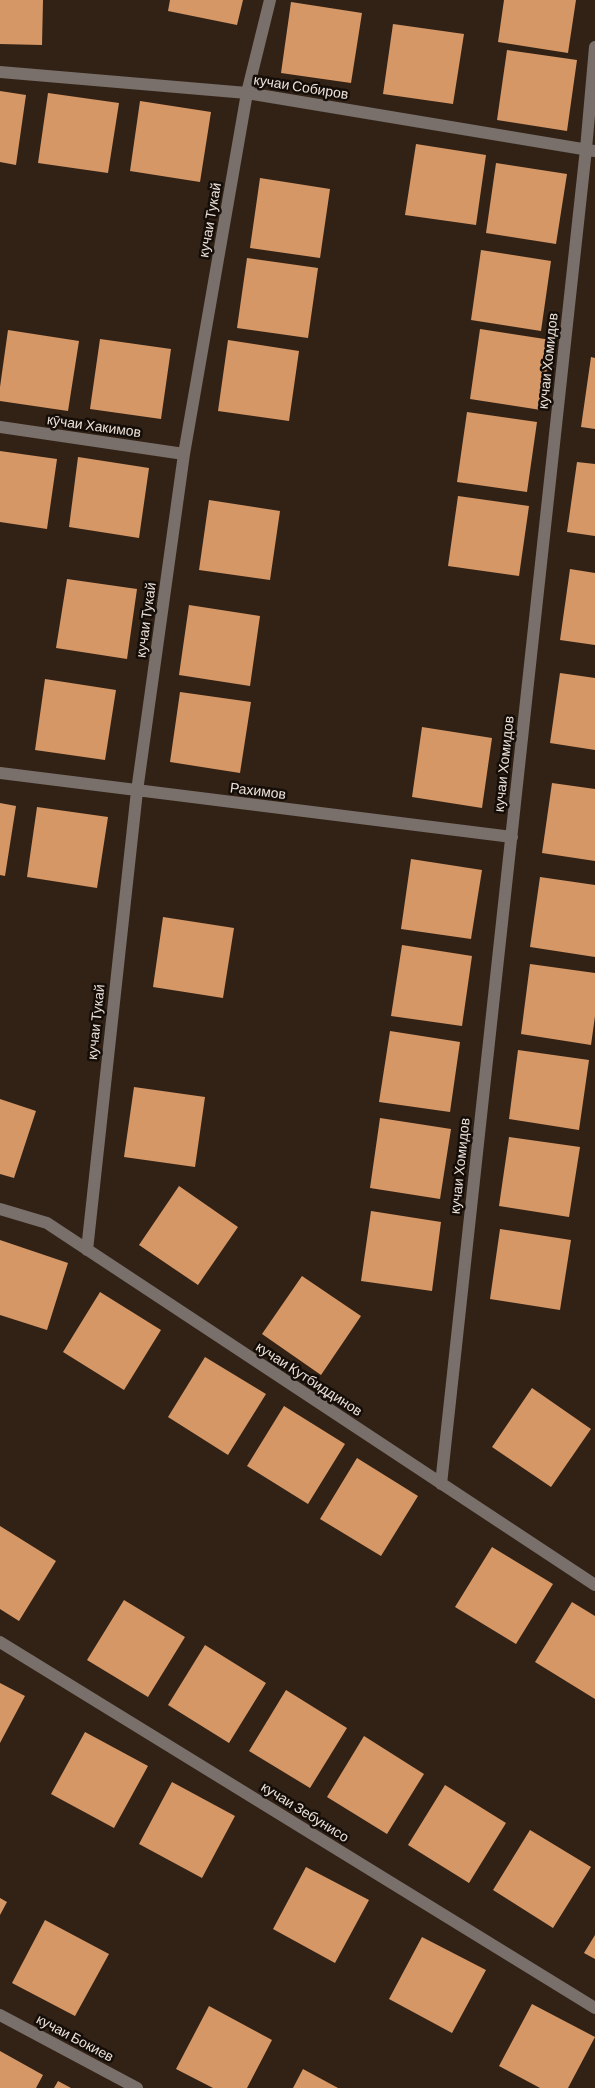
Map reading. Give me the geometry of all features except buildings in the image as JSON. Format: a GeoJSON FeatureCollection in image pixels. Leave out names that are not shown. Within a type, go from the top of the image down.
{"type":"FeatureCollection","features":[{"type":"Feature","properties":{"kind":"street","name":"кучаи Тукай"},"geometry":{"type":"LineString","coordinates":[[87,1250],[137,791],[184,454],[247,93],[270,0]]}},
{"type":"Feature","properties":{"kind":"street","name":"кучаи Хомидов"},"geometry":{"type":"LineString","coordinates":[[441,1484],[590,150],[595,47]]}},
{"type":"Feature","properties":{"kind":"street","name":"кучаи Собиров"},"geometry":{"type":"LineString","coordinates":[[0,72],[247,93],[590,150]]}},
{"type":"Feature","properties":{"kind":"street","name":"кӯчаи Хакимов"},"geometry":{"type":"LineString","coordinates":[[0,427],[184,454]]}},
{"type":"Feature","properties":{"kind":"street","name":"Рахимов"},"geometry":{"type":"LineString","coordinates":[[0,773],[512,838]]}},
{"type":"Feature","properties":{"kind":"street","name":"кучаи Кутбиддинов"},"geometry":{"type":"LineString","coordinates":[[0,1209],[47,1223],[595,1585]]}},
{"type":"Feature","properties":{"kind":"street","name":"кучаи Зебунисо"},"geometry":{"type":"LineString","coordinates":[[0,1642],[595,2008]]}},
{"type":"Feature","properties":{"kind":"street","name":"кучаи Бокиев"},"geometry":{"type":"LineString","coordinates":[[0,2015],[136,2088]]}}]}
